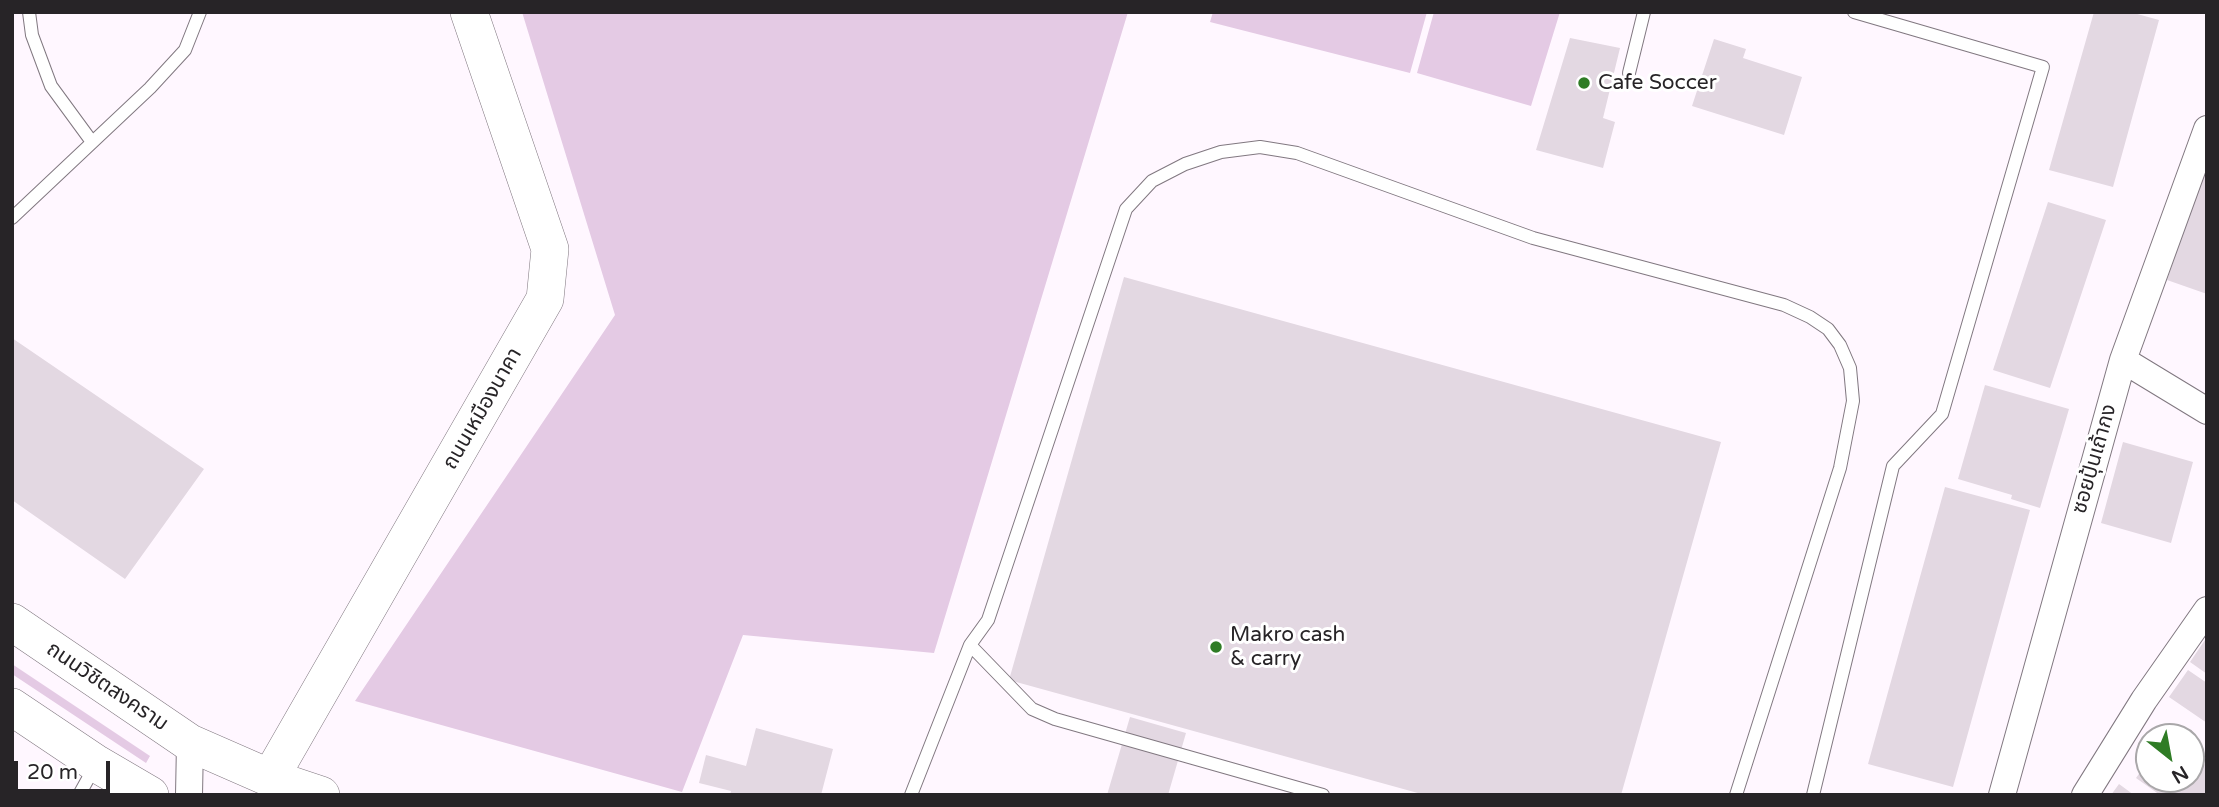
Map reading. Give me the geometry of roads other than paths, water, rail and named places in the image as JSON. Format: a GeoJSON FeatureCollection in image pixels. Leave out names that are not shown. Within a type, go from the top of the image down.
{"type":"FeatureCollection","features":[{"type":"Feature","properties":{"kind":"street","name":"ถนนเหมืองนาคา"},"geometry":{"type":"LineString","coordinates":[[270,778],[545,299],[550,249],[469,12]]}},
{"type":"Feature","properties":{"kind":"street","name":"ซอยปุ้นเถ้ากง"},"geometry":{"type":"LineString","coordinates":[[2002,795],[2123,360],[2207,129]]}},
{"type":"Feature","properties":{"kind":"street"},"geometry":{"type":"LineString","coordinates":[[2123,360],[2207,411]]}},
{"type":"Feature","properties":{"kind":"street"},"geometry":{"type":"LineString","coordinates":[[2085,795],[2144,700],[2207,610]]}},
{"type":"Feature","properties":{"kind":"street","name":"ถนนวิชิตสงคราม"},"geometry":{"type":"LineString","coordinates":[[12,622],[190,743],[270,778],[321,795]]}},
{"type":"Feature","properties":{"kind":"street"},"geometry":{"type":"LineString","coordinates":[[12,707],[97,764],[150,795]]}},
{"type":"Feature","properties":{"kind":"street"},"geometry":{"type":"LineString","coordinates":[[190,743],[190,795]]}},
{"type":"Feature","properties":{"kind":"lane"},"geometry":{"type":"LineString","coordinates":[[29,12],[32,35],[51,86],[92,142]]}},
{"type":"Feature","properties":{"kind":"lane"},"geometry":{"type":"LineString","coordinates":[[12,218],[150,88],[186,50],[200,12]]}},
{"type":"Feature","properties":{"kind":"lane"},"geometry":{"type":"LineString","coordinates":[[1629,73],[1644,12]]}},
{"type":"Feature","properties":{"kind":"lane"},"geometry":{"type":"LineString","coordinates":[[1813,795],[1893,466],[1942,414],[2043,66],[1854,12]]}},
{"type":"Feature","properties":{"kind":"lane"},"geometry":{"type":"LineString","coordinates":[[911,795],[970,645],[988,620],[1126,209],[1152,181],[1185,164],[1221,152],[1260,147],[1297,153],[1533,238],[1784,304],[1828,329],[1840,345],[1850,368],[1853,401],[1839,468],[1736,795]]}},
{"type":"Feature","properties":{"kind":"lane"},"geometry":{"type":"LineString","coordinates":[[970,645],[1032,709],[1055,719],[1323,795]]}},
{"type":"Feature","properties":{"kind":"lane"},"geometry":{"type":"LineString","coordinates":[[79,795],[97,764]]}},
{"type":"Feature","properties":{"kind":"place","name":"Cafe Soccer"},"geometry":{"type":"Point","coordinates":[1584,83]}},
{"type":"Feature","properties":{"kind":"place","name":"Makro cash & carry"},"geometry":{"type":"Point","coordinates":[1216,647]}}]}
